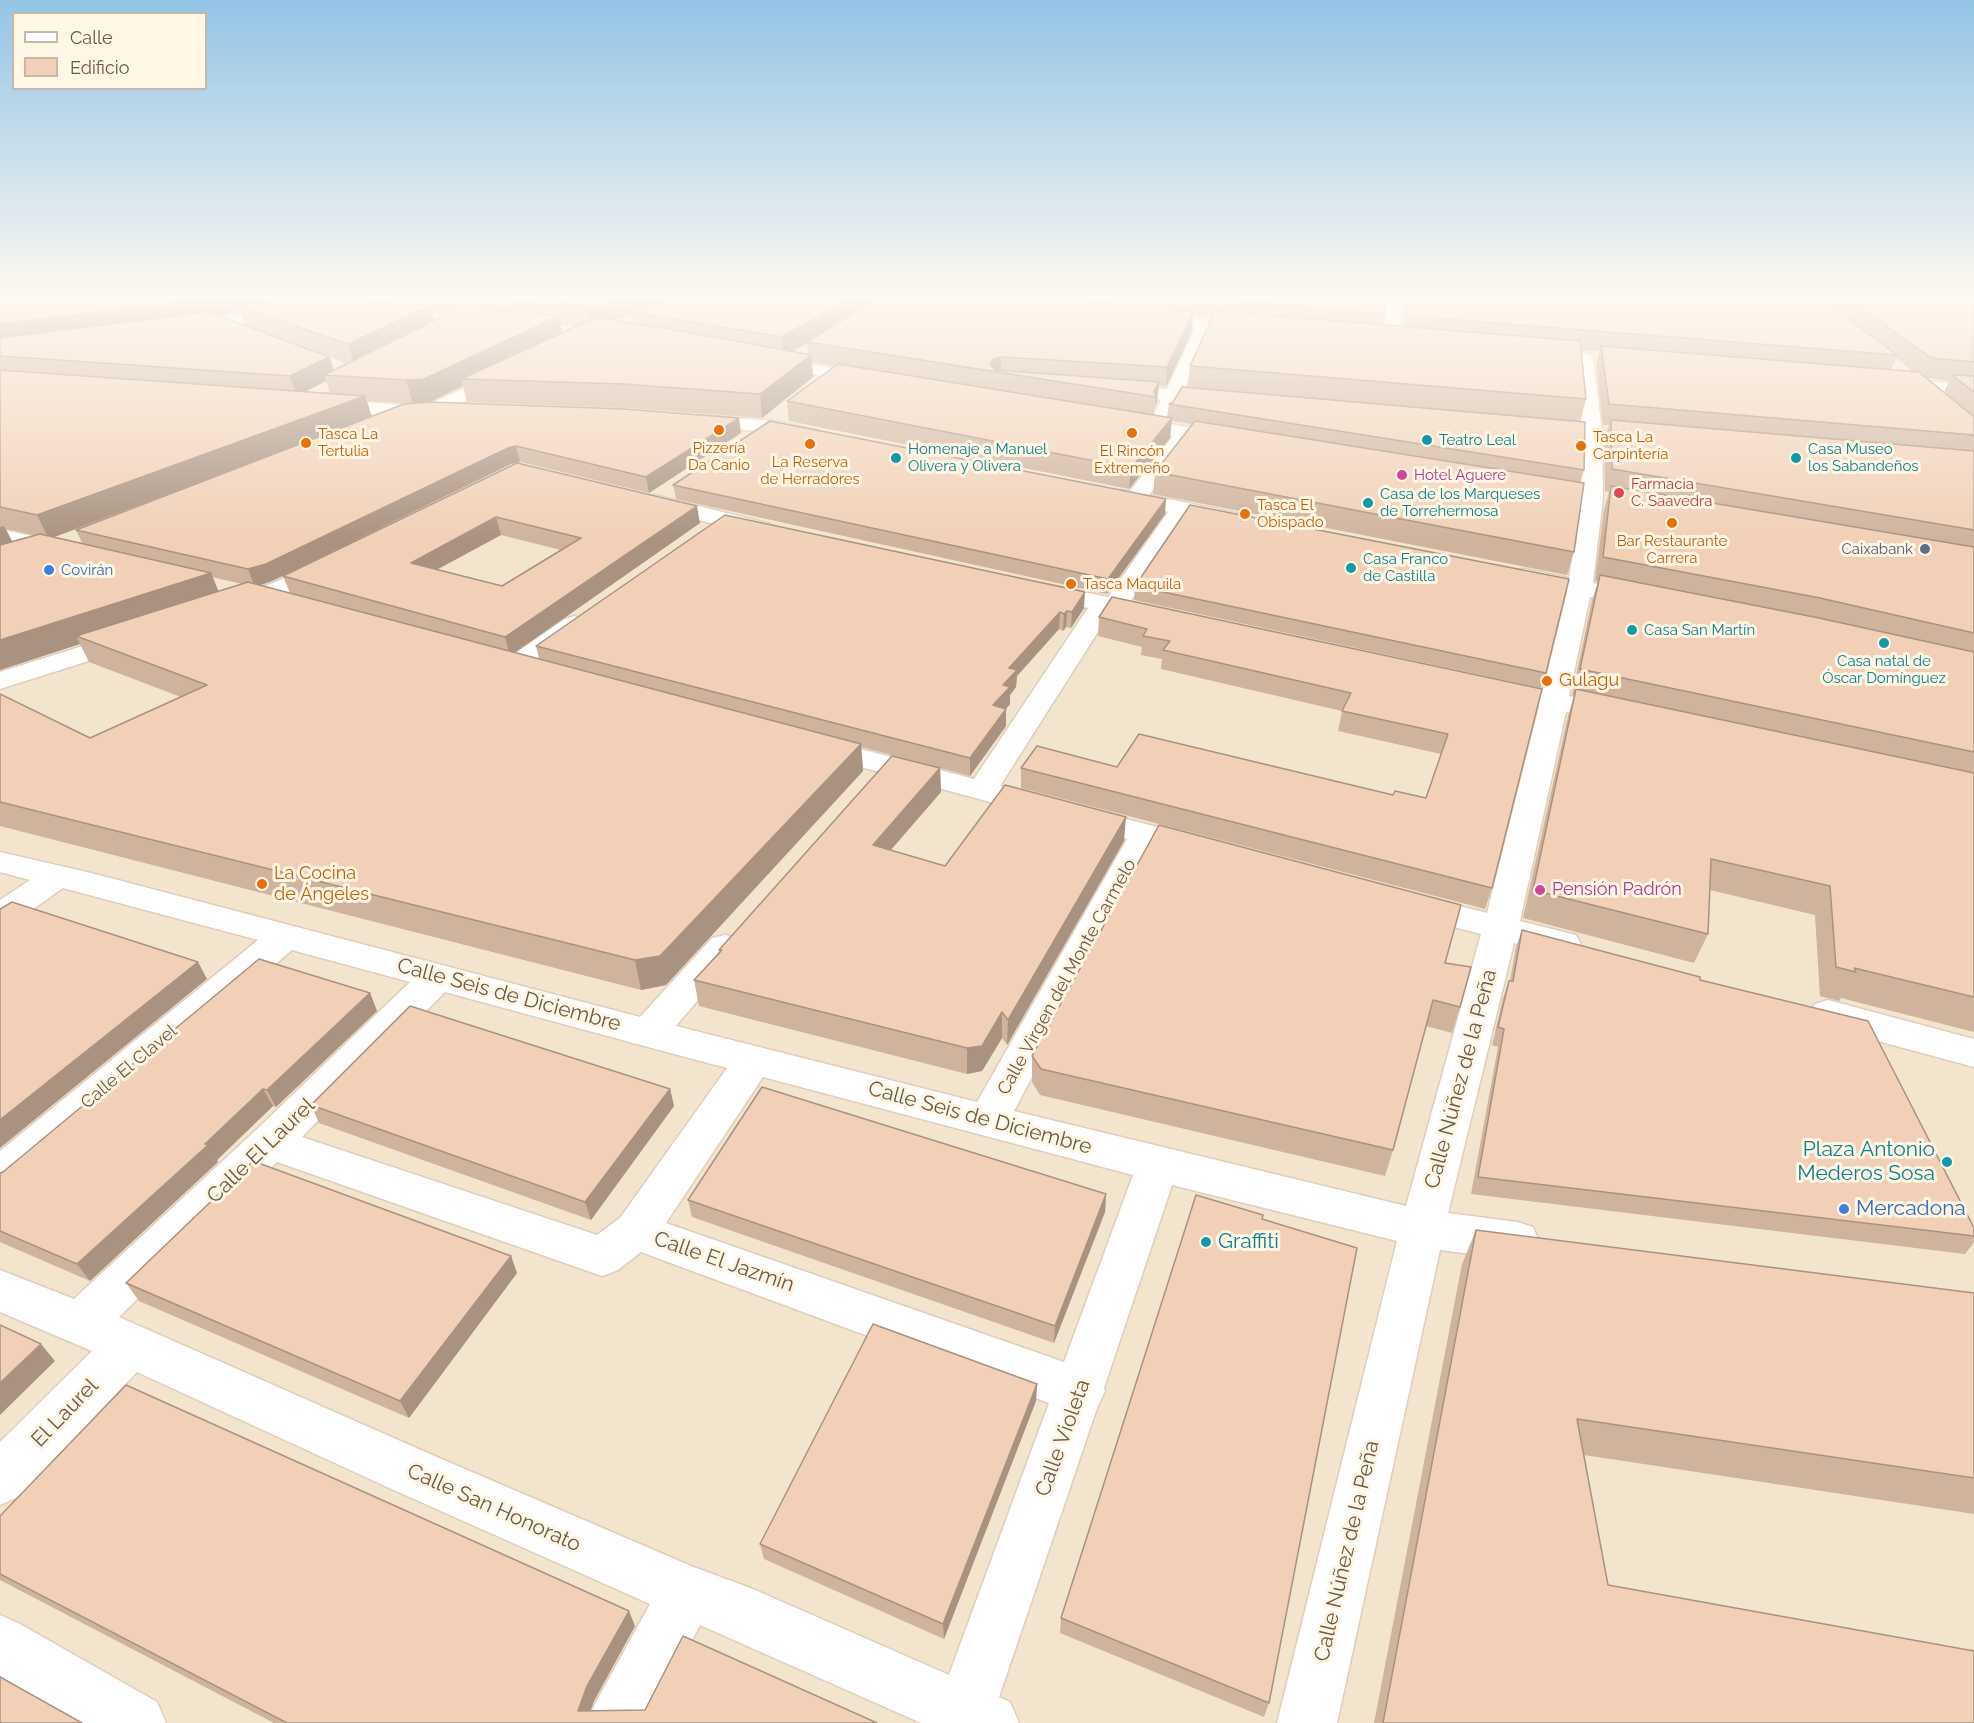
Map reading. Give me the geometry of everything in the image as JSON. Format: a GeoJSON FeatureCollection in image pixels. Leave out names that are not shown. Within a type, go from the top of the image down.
{"type":"FeatureCollection","features":[{"type":"Feature","properties":{"kind":"street"},"geometry":{"type":"LineString","coordinates":[[367,427],[423,410],[492,380]]}},
{"type":"Feature","properties":{"kind":"street"},"geometry":{"type":"LineString","coordinates":[[825,380],[879,381]]}},
{"type":"Feature","properties":{"kind":"street"},"geometry":{"type":"LineString","coordinates":[[1155,427],[1177,394],[1181,380]]}},
{"type":"Feature","properties":{"kind":"street","name":"Calle Núñez de la Peña"},"geometry":{"type":"LineString","coordinates":[[1307,1723],[1422,1229],[1501,928],[1580,588],[1592,498],[1591,380]]}},
{"type":"Feature","properties":{"kind":"street"},"geometry":{"type":"LineString","coordinates":[[1909,380],[1941,406]]}},
{"type":"Feature","properties":{"kind":"street"},"geometry":{"type":"LineString","coordinates":[[1880,382],[1974,390]]}},
{"type":"Feature","properties":{"kind":"street"},"geometry":{"type":"LineString","coordinates":[[338,385],[303,403],[423,410],[479,410]]}},
{"type":"Feature","properties":{"kind":"street"},"geometry":{"type":"LineString","coordinates":[[1092,388],[1241,401]]}},
{"type":"Feature","properties":{"kind":"street"},"geometry":{"type":"LineString","coordinates":[[674,419],[772,424],[835,439]]}},
{"type":"Feature","properties":{"kind":"street"},"geometry":{"type":"LineString","coordinates":[[1107,419],[1255,444]]}},
{"type":"Feature","properties":{"kind":"street"},"geometry":{"type":"LineString","coordinates":[[741,444],[772,424]]}},
{"type":"Feature","properties":{"kind":"street"},"geometry":{"type":"LineString","coordinates":[[1568,429],[1616,434]]}},
{"type":"Feature","properties":{"kind":"street"},"geometry":{"type":"LineString","coordinates":[[1135,499],[1186,433]]}},
{"type":"Feature","properties":{"kind":"street"},"geometry":{"type":"LineString","coordinates":[[1100,492],[1252,523]]}},
{"type":"Feature","properties":{"kind":"street"},"geometry":{"type":"LineString","coordinates":[[1569,495],[1615,502]]}},
{"type":"Feature","properties":{"kind":"street"},"geometry":{"type":"LineString","coordinates":[[652,496],[723,520],[781,533]]}},
{"type":"Feature","properties":{"kind":"street"},"geometry":{"type":"LineString","coordinates":[[982,790],[1108,605],[1182,509]]}},
{"type":"Feature","properties":{"kind":"street"},"geometry":{"type":"LineString","coordinates":[[695,540],[723,520]]}},
{"type":"Feature","properties":{"kind":"street"},"geometry":{"type":"LineString","coordinates":[[0,536],[72,548],[11,561]]}},
{"type":"Feature","properties":{"kind":"street"},"geometry":{"type":"LineString","coordinates":[[210,613],[260,597],[345,557]]}},
{"type":"Feature","properties":{"kind":"street"},"geometry":{"type":"LineString","coordinates":[[1498,571],[1660,603]]}},
{"type":"Feature","properties":{"kind":"street"},"geometry":{"type":"LineString","coordinates":[[1022,586],[1172,619]]}},
{"type":"Feature","properties":{"kind":"street"},"geometry":{"type":"LineString","coordinates":[[220,587],[299,607]]}},
{"type":"Feature","properties":{"kind":"street"},"geometry":{"type":"LineString","coordinates":[[514,667],[591,612]]}},
{"type":"Feature","properties":{"kind":"street"},"geometry":{"type":"LineString","coordinates":[[0,681],[155,631]]}},
{"type":"Feature","properties":{"kind":"street"},"geometry":{"type":"LineString","coordinates":[[484,658],[548,676]]}},
{"type":"Feature","properties":{"kind":"street"},"geometry":{"type":"LineString","coordinates":[[1472,683],[1635,719]]}},
{"type":"Feature","properties":{"kind":"street"},"geometry":{"type":"LineString","coordinates":[[797,741],[1226,855]]}},
{"type":"Feature","properties":{"kind":"street"},"geometry":{"type":"LineString","coordinates":[[862,795],[888,765]]}},
{"type":"Feature","properties":{"kind":"street","name":"Calle Virgen del Monte Carmelo"},"geometry":{"type":"LineString","coordinates":[[988,1120],[1146,834]]}},
{"type":"Feature","properties":{"kind":"street","name":"Calle Seis de Diciembre"},"geometry":{"type":"LineString","coordinates":[[0,862],[648,1033],[1158,1164],[1422,1229],[1551,1245]]}},
{"type":"Feature","properties":{"kind":"street"},"geometry":{"type":"LineString","coordinates":[[0,916],[58,876]]}},
{"type":"Feature","properties":{"kind":"street"},"geometry":{"type":"LineString","coordinates":[[1386,898],[1596,953]]}},
{"type":"Feature","properties":{"kind":"street"},"geometry":{"type":"LineString","coordinates":[[648,1033],[743,927]]}},
{"type":"Feature","properties":{"kind":"street","name":"Calle El Clavel"},"geometry":{"type":"LineString","coordinates":[[0,1176],[286,936]]}},
{"type":"Feature","properties":{"kind":"street","name":"Calle El Laurel"},"geometry":{"type":"LineString","coordinates":[[81,1323],[270,1143],[438,977]]}},
{"type":"Feature","properties":{"kind":"street"},"geometry":{"type":"LineString","coordinates":[[1792,1005],[1974,1053]]}},
{"type":"Feature","properties":{"kind":"street"},"geometry":{"type":"LineString","coordinates":[[636,1231],[754,1059]]}},
{"type":"Feature","properties":{"kind":"street","name":"Calle El Jazmín"},"geometry":{"type":"LineString","coordinates":[[270,1143],[602,1256],[636,1231],[1080,1390]]}},
{"type":"Feature","properties":{"kind":"street","name":"Calle Violeta"},"geometry":{"type":"LineString","coordinates":[[977,1717],[1080,1390],[1158,1164]]}},
{"type":"Feature","properties":{"kind":"street","name":"Calle San Honorato"},"geometry":{"type":"LineString","coordinates":[[0,1291],[81,1323],[687,1592],[744,1614],[977,1717]]}},
{"type":"Feature","properties":{"kind":"street","name":"El Laurel"},"geometry":{"type":"LineString","coordinates":[[0,1479],[130,1346]]}},
{"type":"Feature","properties":{"kind":"street"},"geometry":{"type":"LineString","coordinates":[[617,1723],[687,1592]]}},
{"type":"Feature","properties":{"kind":"street"},"geometry":{"type":"LineString","coordinates":[[0,1644],[136,1723]]}},
{"type":"Feature","properties":{"kind":"shaded area"},"geometry":{"type":"Polygon","coordinates":[[[0,380],[1974,380],[1974,1723],[0,1723],[0,380]]]}},
{"type":"Feature","properties":{"kind":"building"},"geometry":{"type":"Polygon","coordinates":[[[0,380],[146,380],[365,396],[37,515],[0,507],[0,380]]]}},
{"type":"Feature","properties":{"kind":"building"},"geometry":{"type":"Polygon","coordinates":[[[507,380],[778,380],[760,394],[623,384],[507,380]]]}},
{"type":"Feature","properties":{"kind":"building"},"geometry":{"type":"Polygon","coordinates":[[[815,380],[939,380],[1172,418],[1131,468],[787,401],[815,380]]]}},
{"type":"Feature","properties":{"kind":"building"},"geometry":{"type":"Polygon","coordinates":[[[1051,380],[1159,382],[1154,391],[1156,397],[1051,380]]]}},
{"type":"Feature","properties":{"kind":"building"},"geometry":{"type":"Polygon","coordinates":[[[1363,380],[1584,380],[1586,399],[1363,380]]]}},
{"type":"Feature","properties":{"kind":"building"},"geometry":{"type":"Polygon","coordinates":[[[1606,380],[1929,380],[1974,417],[1974,435],[1609,404],[1606,380]]]}},
{"type":"Feature","properties":{"kind":"building"},"geometry":{"type":"Polygon","coordinates":[[[1959,380],[1974,380],[1974,392],[1959,380]]]}},
{"type":"Feature","properties":{"kind":"building"},"geometry":{"type":"Polygon","coordinates":[[[1182,387],[1585,422],[1584,470],[1169,404],[1173,402],[1182,387]]]}},
{"type":"Feature","properties":{"kind":"building"},"geometry":{"type":"Polygon","coordinates":[[[430,402],[624,409],[739,418],[646,477],[516,446],[508,448],[266,564],[248,569],[76,530],[404,404],[430,402]]]}},
{"type":"Feature","properties":{"kind":"building"},"geometry":{"type":"Polygon","coordinates":[[[1611,420],[1974,451],[1974,530],[1612,469],[1611,420]]]}},
{"type":"Feature","properties":{"kind":"building"},"geometry":{"type":"Polygon","coordinates":[[[770,421],[1166,499],[1108,579],[673,485],[770,421]]]}},
{"type":"Feature","properties":{"kind":"building"},"geometry":{"type":"Polygon","coordinates":[[[1195,421],[1584,483],[1574,552],[1155,472],[1195,421]]]}},
{"type":"Feature","properties":{"kind":"building"},"geometry":{"type":"Polygon","coordinates":[[[517,463],[697,506],[505,637],[283,576],[517,463]],[[496,517],[411,563],[502,586],[581,538],[496,517]]]}},
{"type":"Feature","properties":{"kind":"building"},"geometry":{"type":"Polygon","coordinates":[[[1611,486],[1974,547],[1974,633],[1820,598],[1603,557],[1611,486]]]}},
{"type":"Feature","properties":{"kind":"building"},"geometry":{"type":"Polygon","coordinates":[[[1190,505],[1569,579],[1546,673],[1135,586],[1190,505]]]}},
{"type":"Feature","properties":{"kind":"building"},"geometry":{"type":"Polygon","coordinates":[[[725,515],[1085,592],[1072,612],[1067,611],[1064,614],[1060,612],[1009,668],[1017,670],[1003,685],[1010,687],[993,705],[1006,709],[970,758],[536,646],[725,515]]]}},
{"type":"Feature","properties":{"kind":"building"},"geometry":{"type":"Polygon","coordinates":[[[40,534],[211,573],[0,640],[0,545],[40,534]]]}},
{"type":"Feature","properties":{"kind":"building"},"geometry":{"type":"Polygon","coordinates":[[[1600,575],[1819,618],[1974,652],[1974,752],[1580,669],[1600,575]]]}},
{"type":"Feature","properties":{"kind":"building"},"geometry":{"type":"Polygon","coordinates":[[[248,582],[861,744],[660,956],[635,960],[0,802],[0,694],[90,738],[207,685],[76,636],[248,582]]]}},
{"type":"Feature","properties":{"kind":"building"},"geometry":{"type":"Polygon","coordinates":[[[1112,597],[1542,689],[1492,888],[1021,768],[1037,746],[1117,767],[1139,734],[1393,795],[1395,791],[1426,798],[1448,734],[1342,711],[1351,693],[1163,650],[1170,641],[1143,636],[1147,629],[1099,617],[1112,597]]]}},
{"type":"Feature","properties":{"kind":"building"},"geometry":{"type":"Polygon","coordinates":[[[1576,689],[1974,773],[1974,997],[1854,968],[1856,972],[1836,967],[1830,886],[1711,859],[1708,934],[1533,890],[1576,689]]]}},
{"type":"Feature","properties":{"kind":"building"},"geometry":{"type":"Polygon","coordinates":[[[892,756],[940,768],[873,845],[945,866],[1005,785],[1126,817],[1008,1020],[1002,1012],[982,1046],[967,1048],[694,980],[892,756]]]}},
{"type":"Feature","properties":{"kind":"building"},"geometry":{"type":"Polygon","coordinates":[[[1159,825],[1461,905],[1445,963],[1471,967],[1460,1007],[1433,1000],[1393,1150],[1041,1069],[1032,1056],[1159,825]]]}},
{"type":"Feature","properties":{"kind":"building"},"geometry":{"type":"Polygon","coordinates":[[[12,902],[198,962],[0,1120],[0,909],[12,902]]]}},
{"type":"Feature","properties":{"kind":"building"},"geometry":{"type":"Polygon","coordinates":[[[1522,930],[1700,977],[1700,980],[1868,1021],[1974,1228],[1974,1236],[1478,1177],[1504,1029],[1498,1027],[1509,981],[1513,981],[1522,930]]]}},
{"type":"Feature","properties":{"kind":"building"},"geometry":{"type":"Polygon","coordinates":[[[259,959],[370,993],[267,1090],[263,1089],[205,1144],[208,1145],[77,1264],[0,1231],[0,1173],[259,959]]]}},
{"type":"Feature","properties":{"kind":"building"},"geometry":{"type":"Polygon","coordinates":[[[410,1006],[670,1089],[585,1202],[311,1105],[410,1006]]]}},
{"type":"Feature","properties":{"kind":"building"},"geometry":{"type":"Polygon","coordinates":[[[762,1087],[1106,1194],[1055,1326],[688,1200],[762,1087]]]}},
{"type":"Feature","properties":{"kind":"building"},"geometry":{"type":"Polygon","coordinates":[[[253,1161],[511,1256],[400,1401],[126,1283],[253,1161]]]}},
{"type":"Feature","properties":{"kind":"building"},"geometry":{"type":"Polygon","coordinates":[[[1196,1195],[1263,1215],[1262,1219],[1357,1248],[1269,1703],[1061,1618],[1196,1195]]]}},
{"type":"Feature","properties":{"kind":"building"},"geometry":{"type":"Polygon","coordinates":[[[1476,1230],[1974,1293],[1974,1478],[1577,1419],[1608,1585],[1974,1651],[1974,1723],[1383,1723],[1476,1230]]]}},
{"type":"Feature","properties":{"kind":"building"},"geometry":{"type":"Polygon","coordinates":[[[873,1324],[1037,1384],[943,1624],[760,1544],[873,1324]]]}},
{"type":"Feature","properties":{"kind":"building"},"geometry":{"type":"Polygon","coordinates":[[[0,1325],[41,1344],[0,1383],[0,1325]]]}},
{"type":"Feature","properties":{"kind":"building"},"geometry":{"type":"Polygon","coordinates":[[[126,1385],[629,1611],[587,1686],[578,1711],[645,1710],[683,1636],[877,1723],[287,1723],[0,1574],[0,1516],[126,1385]]]}},
{"type":"Feature","properties":{"kind":"building"},"geometry":{"type":"Polygon","coordinates":[[[0,1677],[82,1723],[0,1723],[0,1677]]]}},
{"type":"Feature","properties":{"kind":"place","name":"Pizzería Da Canio"},"geometry":{"type":"Point","coordinates":[719,430]}},
{"type":"Feature","properties":{"kind":"place","name":"El Rincón Extremeño"},"geometry":{"type":"Point","coordinates":[1132,433]}},
{"type":"Feature","properties":{"kind":"place","name":"Teatro Leal"},"geometry":{"type":"Point","coordinates":[1427,440]}},
{"type":"Feature","properties":{"kind":"place","name":"Tasca La Tertulia"},"geometry":{"type":"Point","coordinates":[306,443]}},
{"type":"Feature","properties":{"kind":"place","name":"La Reserva de Herradores"},"geometry":{"type":"Point","coordinates":[810,444]}},
{"type":"Feature","properties":{"kind":"place","name":"Tasca La Carpintería"},"geometry":{"type":"Point","coordinates":[1581,446]}},
{"type":"Feature","properties":{"kind":"place","name":"Homenaje a Manuel Olivera y Olivera"},"geometry":{"type":"Point","coordinates":[896,458]}},
{"type":"Feature","properties":{"kind":"place","name":"Casa Museo los Sabandeños"},"geometry":{"type":"Point","coordinates":[1796,458]}},
{"type":"Feature","properties":{"kind":"place","name":"Hotel Aguere"},"geometry":{"type":"Point","coordinates":[1402,475]}},
{"type":"Feature","properties":{"kind":"place","name":"Farmacia C. Saavedra"},"geometry":{"type":"Point","coordinates":[1619,493]}},
{"type":"Feature","properties":{"kind":"place","name":"Casa de los Marqueses de Torrehermosa"},"geometry":{"type":"Point","coordinates":[1368,503]}},
{"type":"Feature","properties":{"kind":"place","name":"Tasca El Obispado"},"geometry":{"type":"Point","coordinates":[1245,514]}},
{"type":"Feature","properties":{"kind":"place","name":"Bar Restaurante Carrera"},"geometry":{"type":"Point","coordinates":[1672,523]}},
{"type":"Feature","properties":{"kind":"place","name":"Caixabank"},"geometry":{"type":"Point","coordinates":[1925,549]}},
{"type":"Feature","properties":{"kind":"place","name":"Casa Franco de Castilla"},"geometry":{"type":"Point","coordinates":[1351,568]}},
{"type":"Feature","properties":{"kind":"place","name":"Covirán"},"geometry":{"type":"Point","coordinates":[49,570]}},
{"type":"Feature","properties":{"kind":"place","name":"Tasca Maquila"},"geometry":{"type":"Point","coordinates":[1071,584]}},
{"type":"Feature","properties":{"kind":"place","name":"Casa San Martín"},"geometry":{"type":"Point","coordinates":[1632,630]}},
{"type":"Feature","properties":{"kind":"place","name":"Casa natal de Óscar Domínguez"},"geometry":{"type":"Point","coordinates":[1884,643]}},
{"type":"Feature","properties":{"kind":"place","name":"Gulagu"},"geometry":{"type":"Point","coordinates":[1547,681]}},
{"type":"Feature","properties":{"kind":"place","name":"La Cocina de Ángeles"},"geometry":{"type":"Point","coordinates":[262,884]}},
{"type":"Feature","properties":{"kind":"place","name":"Pensión Padrón"},"geometry":{"type":"Point","coordinates":[1540,890]}},
{"type":"Feature","properties":{"kind":"place","name":"Plaza Antonio Mederos Sosa"},"geometry":{"type":"Point","coordinates":[1947,1162]}},
{"type":"Feature","properties":{"kind":"place","name":"Mercadona"},"geometry":{"type":"Point","coordinates":[1844,1209]}},
{"type":"Feature","properties":{"kind":"place","name":"Graffiti"},"geometry":{"type":"Point","coordinates":[1206,1242]}}]}
